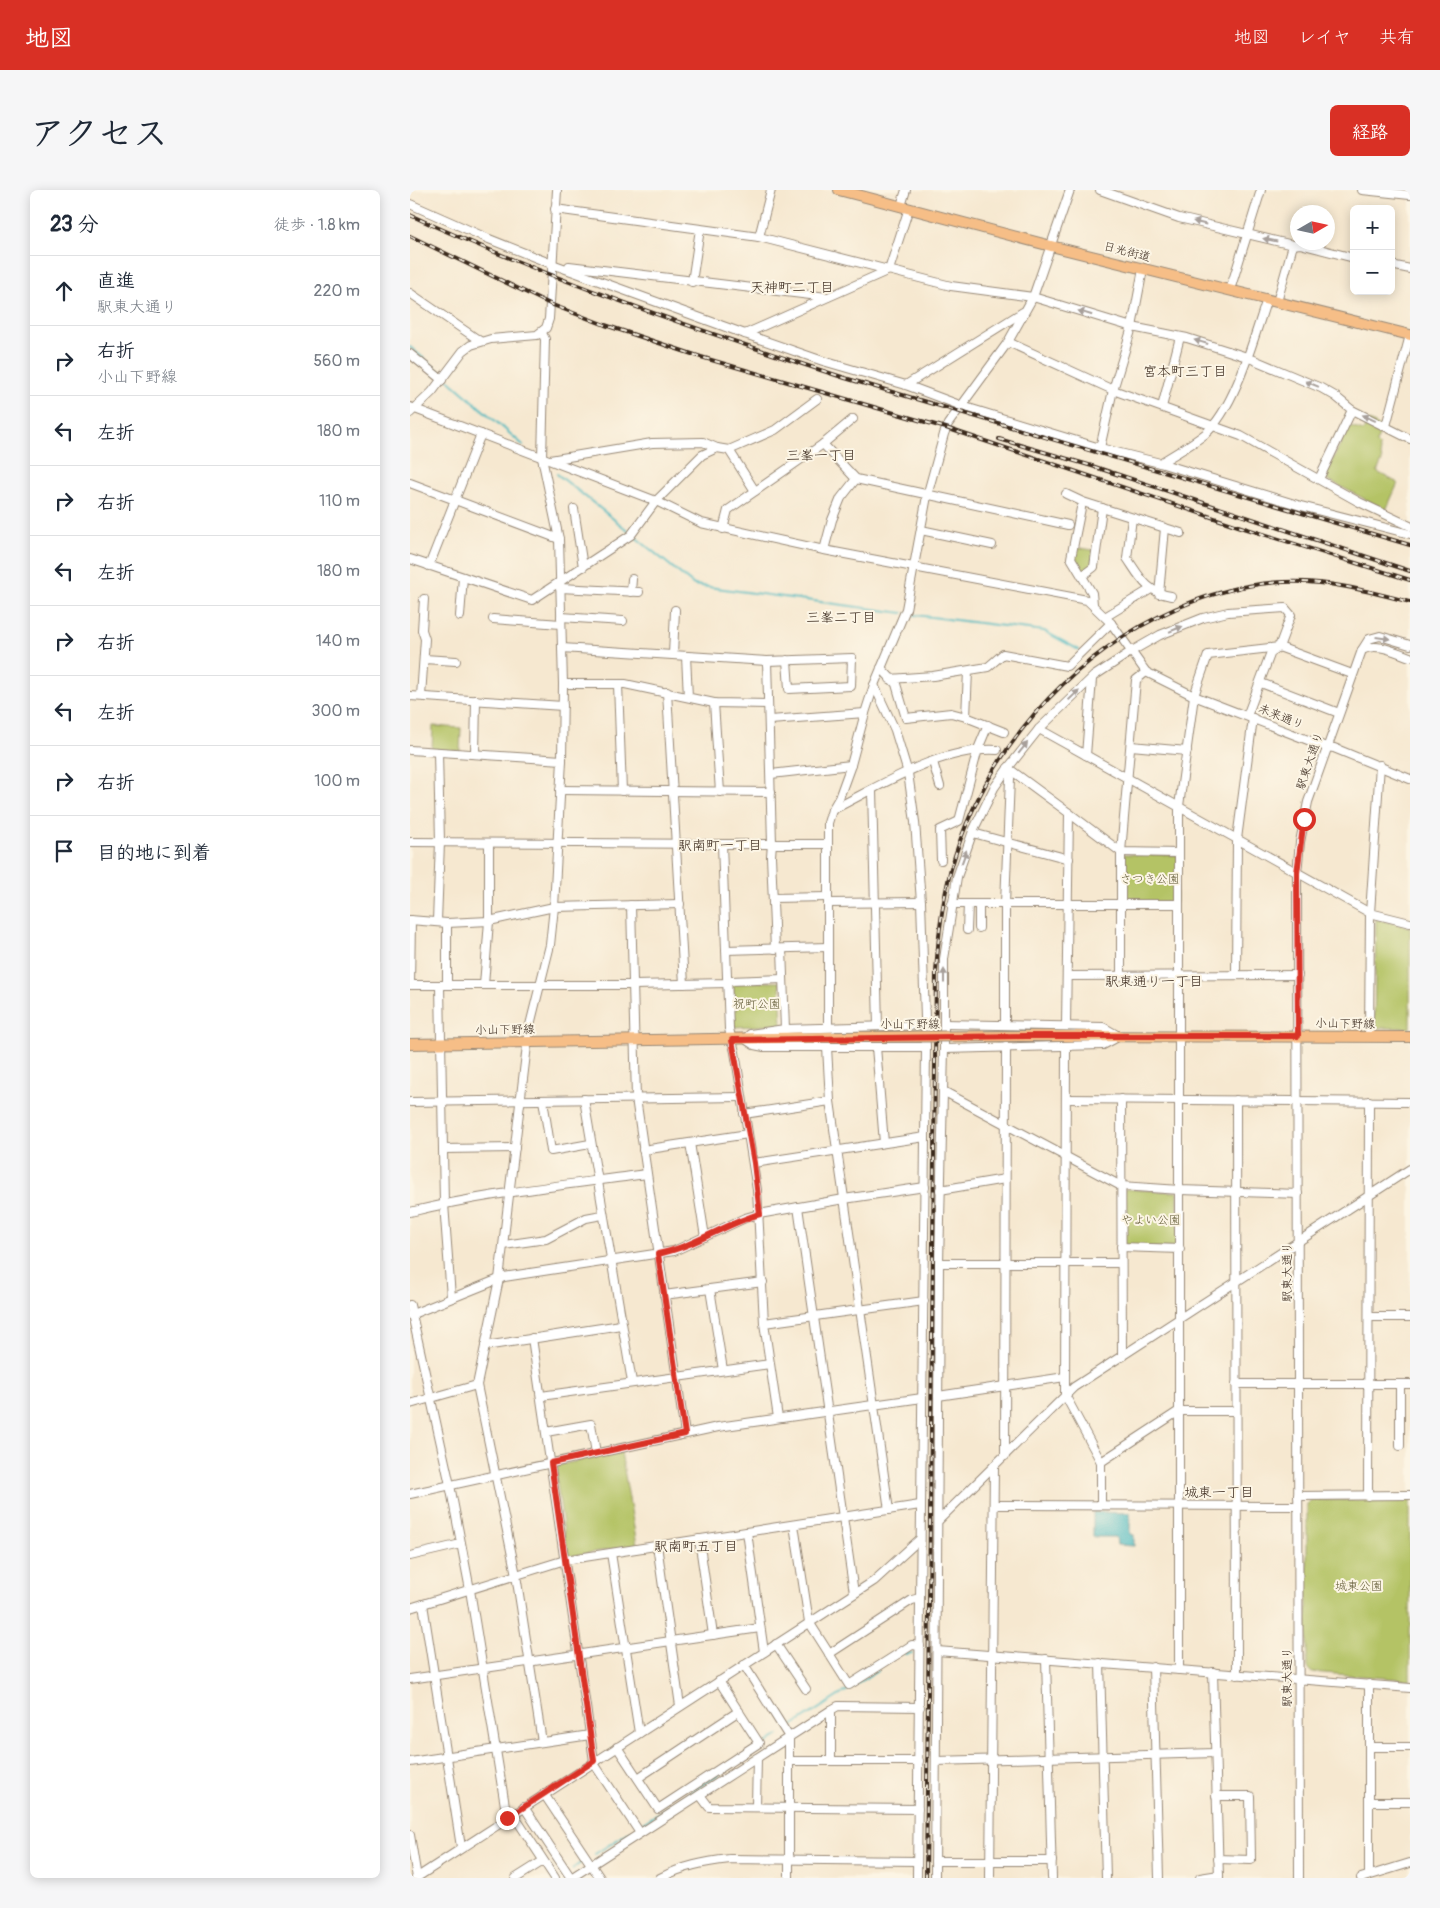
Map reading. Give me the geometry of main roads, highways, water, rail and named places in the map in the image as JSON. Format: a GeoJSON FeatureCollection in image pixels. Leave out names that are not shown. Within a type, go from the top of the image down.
{"type":"FeatureCollection","features":[{"type":"Feature","properties":{"kind":"main road","name":"日光街道"},"geometry":{"type":"LineString","coordinates":[[845,191],[1051,246],[1410,335]]}},
{"type":"Feature","properties":{"kind":"main road","name":"小山下野線"},"geometry":{"type":"LineString","coordinates":[[410,1044],[835,1037],[1410,1037]]}},
{"type":"Feature","properties":{"kind":"water"},"geometry":{"type":"Polygon","coordinates":[[[1093,1512],[1130,1513],[1130,1534],[1134,1535],[1134,1546],[1117,1545],[1116,1537],[1093,1537],[1093,1512]]]}},
{"type":"Feature","properties":{"kind":"waterway"},"geometry":{"type":"LineString","coordinates":[[410,347],[442,374]]}},
{"type":"Feature","properties":{"kind":"waterway"},"geometry":{"type":"LineString","coordinates":[[445,377],[523,445]]}},
{"type":"Feature","properties":{"kind":"waterway"},"geometry":{"type":"LineString","coordinates":[[557,474],[631,533]]}},
{"type":"Feature","properties":{"kind":"waterway"},"geometry":{"type":"LineString","coordinates":[[634,536],[694,585],[903,613]]}},
{"type":"Feature","properties":{"kind":"waterway"},"geometry":{"type":"LineString","coordinates":[[907,614],[1044,631],[1079,650]]}},
{"type":"Feature","properties":{"kind":"waterway"},"geometry":{"type":"LineString","coordinates":[[905,1654],[912,1653]]}},
{"type":"Feature","properties":{"kind":"waterway"},"geometry":{"type":"LineString","coordinates":[[792,1726],[877,1671]]}},
{"type":"Feature","properties":{"kind":"waterway"},"geometry":{"type":"LineString","coordinates":[[640,1825],[779,1735]]}},
{"type":"Feature","properties":{"kind":"waterway"},"geometry":{"type":"LineString","coordinates":[[595,1854],[631,1831]]}},
{"type":"Feature","properties":{"kind":"waterway"},"geometry":{"type":"LineString","coordinates":[[572,1869],[582,1862]]}},
{"type":"Feature","properties":{"kind":"railway"},"geometry":{"type":"LineString","coordinates":[[410,215],[463,239],[625,303],[790,360],[845,378],[1410,545]]}},
{"type":"Feature","properties":{"kind":"railway"},"geometry":{"type":"LineString","coordinates":[[410,236],[550,304],[605,325],[701,357],[946,428],[1244,528],[1410,580]]}},
{"type":"Feature","properties":{"kind":"railway"},"geometry":{"type":"LineString","coordinates":[[999,439],[1092,466],[1410,571]]}},
{"type":"Feature","properties":{"kind":"railway"},"geometry":{"type":"LineString","coordinates":[[926,1878],[936,973],[945,895],[951,869],[964,831],[980,795],[1000,761],[1022,729],[1048,699],[1108,647],[1157,617],[1192,602],[1228,590],[1265,583],[1300,582],[1332,585],[1363,590],[1410,602]]}},
{"type":"Feature","properties":{"kind":"district","name":"天神町二丁目"},"geometry":{"type":"Point","coordinates":[792,287]}},
{"type":"Feature","properties":{"kind":"district","name":"宮本町三丁目"},"geometry":{"type":"Point","coordinates":[1185,371]}},
{"type":"Feature","properties":{"kind":"district","name":"三峯一丁目"},"geometry":{"type":"Point","coordinates":[821,455]}},
{"type":"Feature","properties":{"kind":"district","name":"三峯二丁目"},"geometry":{"type":"Point","coordinates":[841,617]}},
{"type":"Feature","properties":{"kind":"district","name":"駅南町一丁目"},"geometry":{"type":"Point","coordinates":[720,845]}},
{"type":"Feature","properties":{"kind":"district","name":"駅東通り一丁目"},"geometry":{"type":"Point","coordinates":[1154,981]}},
{"type":"Feature","properties":{"kind":"district","name":"城東一丁目"},"geometry":{"type":"Point","coordinates":[1219,1492]}},
{"type":"Feature","properties":{"kind":"district","name":"駅南町五丁目"},"geometry":{"type":"Point","coordinates":[696,1546]}},
{"type":"Feature","properties":{"kind":"park label","name":"さつき公園"},"geometry":{"type":"Point","coordinates":[1150,879]}},
{"type":"Feature","properties":{"kind":"park label","name":"祝町公園"},"geometry":{"type":"Point","coordinates":[757,1004]}},
{"type":"Feature","properties":{"kind":"park label","name":"やよい公園"},"geometry":{"type":"Point","coordinates":[1151,1220]}},
{"type":"Feature","properties":{"kind":"park label","name":"城東公園"},"geometry":{"type":"Point","coordinates":[1359,1586]}}]}
